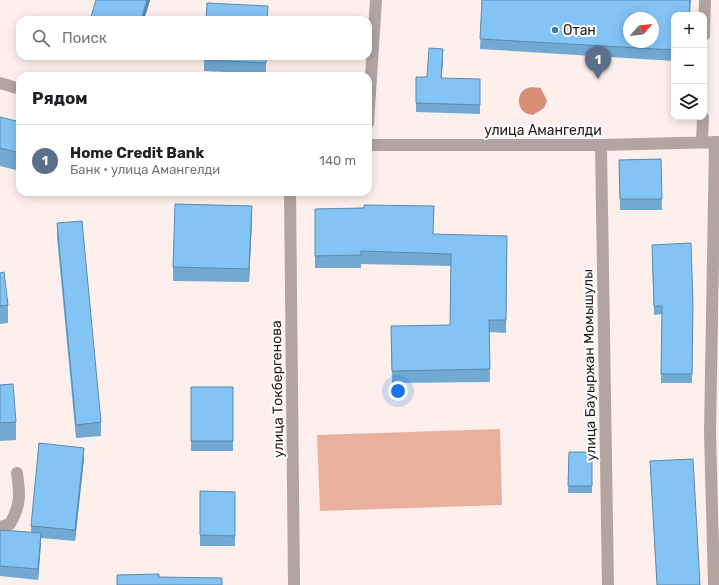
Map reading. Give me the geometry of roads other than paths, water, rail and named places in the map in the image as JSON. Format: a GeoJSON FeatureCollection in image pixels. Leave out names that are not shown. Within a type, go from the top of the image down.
{"type":"FeatureCollection","features":[{"type":"Feature","properties":{"kind":"street"},"geometry":{"type":"LineString","coordinates":[[371,72],[376,0]]}},
{"type":"Feature","properties":{"kind":"street"},"geometry":{"type":"LineString","coordinates":[[705,0],[705,12]]}},
{"type":"Feature","properties":{"kind":"street"},"geometry":{"type":"LineString","coordinates":[[0,83],[16,88]]}},
{"type":"Feature","properties":{"kind":"street"},"geometry":{"type":"LineString","coordinates":[[702,142],[703,120]]}},
{"type":"Feature","properties":{"kind":"street"},"geometry":{"type":"LineString","coordinates":[[714,585],[710,432],[717,142]]}},
{"type":"Feature","properties":{"kind":"street","name":"улица Амангелди"},"geometry":{"type":"LineString","coordinates":[[372,145],[601,145],[717,142]]}},
{"type":"Feature","properties":{"kind":"street","name":"улица Бауыржан Момышулы"},"geometry":{"type":"LineString","coordinates":[[601,145],[608,585]]}},
{"type":"Feature","properties":{"kind":"street","name":"улица Токбергенова"},"geometry":{"type":"LineString","coordinates":[[290,196],[294,585]]}},
{"type":"Feature","properties":{"kind":"street"},"geometry":{"type":"LineString","coordinates":[[0,528],[10,524],[20,497],[17,473]]}},
{"type":"Feature","properties":{"kind":"place","name":"Отан"},"geometry":{"type":"Point","coordinates":[555,30]}},
{"type":"Feature","properties":{"kind":"place","name":"Home Credit Bank"},"geometry":{"type":"Point","coordinates":[598,79]}}]}
